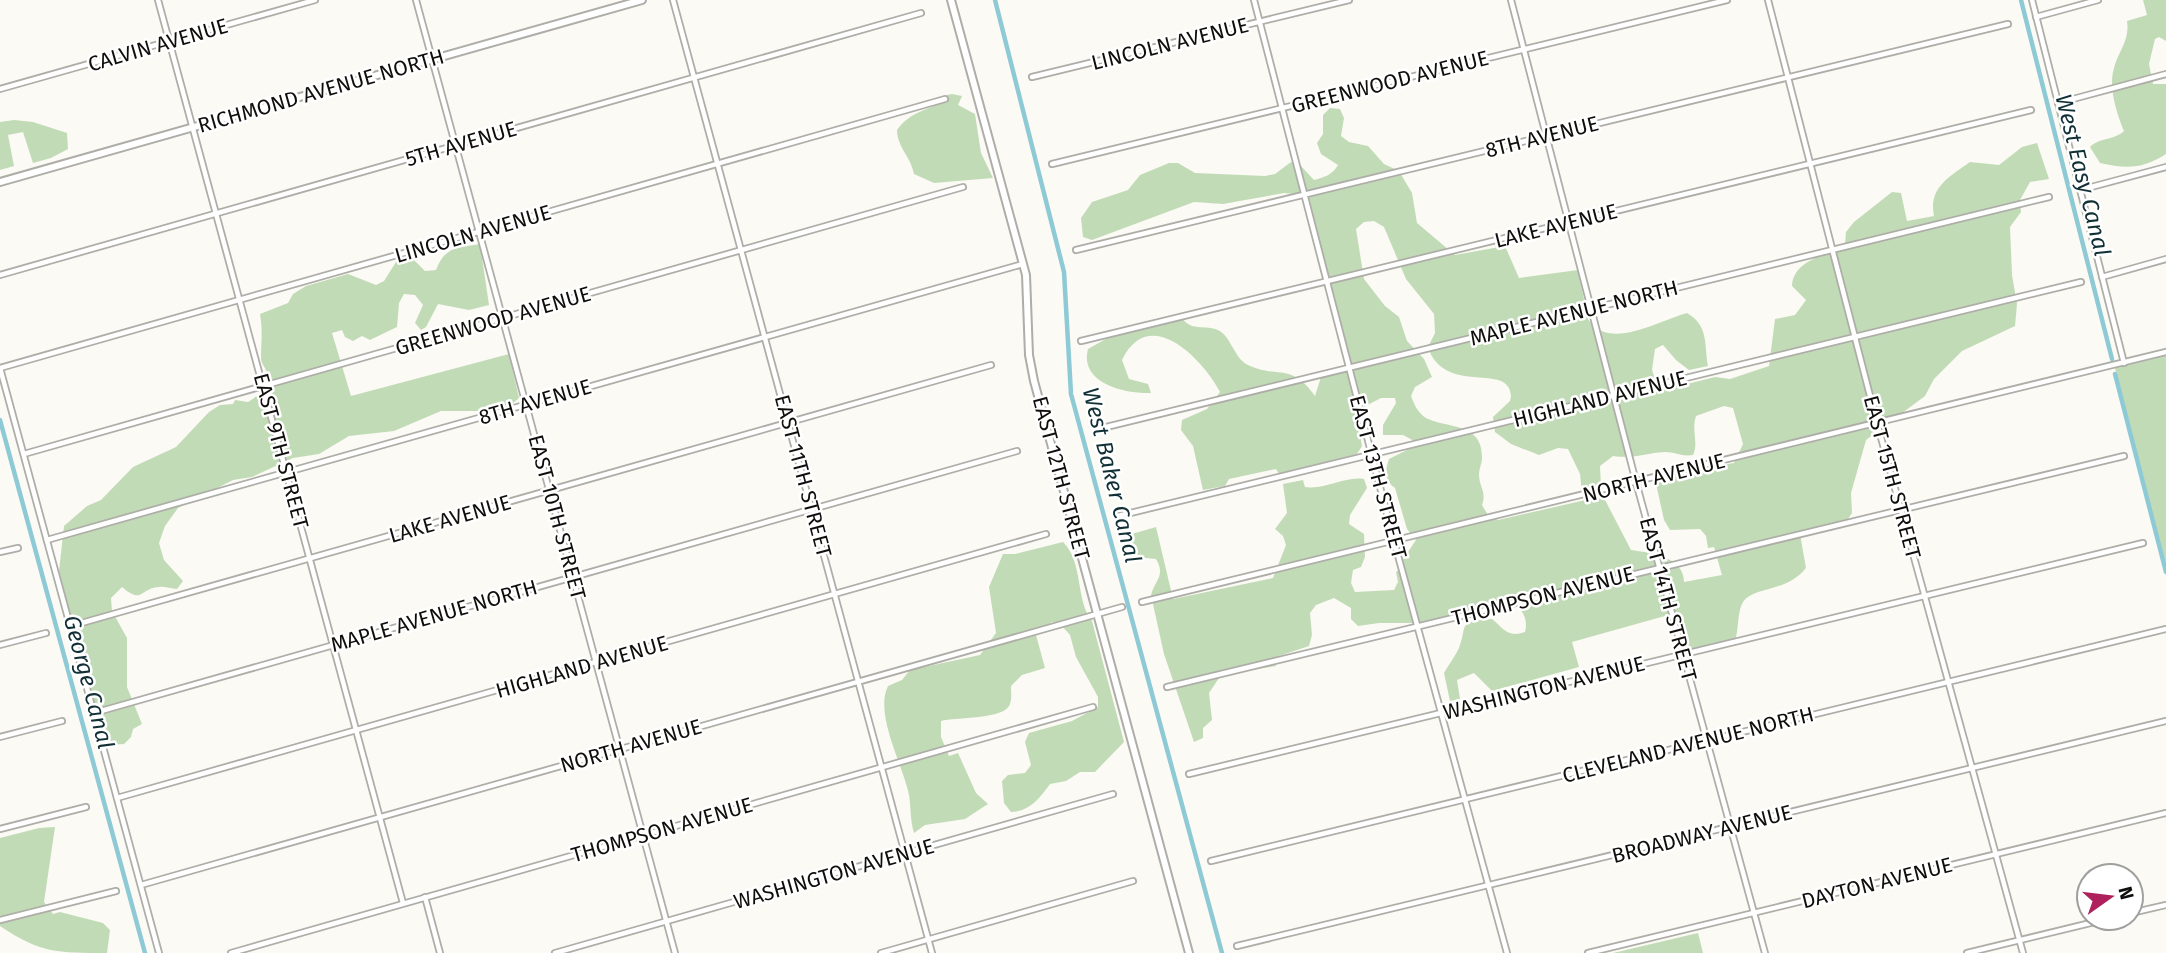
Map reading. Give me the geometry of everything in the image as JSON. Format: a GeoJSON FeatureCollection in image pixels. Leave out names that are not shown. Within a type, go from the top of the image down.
{"type":"FeatureCollection","features":[{"type":"Feature","properties":{"kind":"street","name":"EAST 9TH STREET"},"geometry":{"type":"LineString","coordinates":[[158,0],[403,903]]}},
{"type":"Feature","properties":{"kind":"street","name":"CALVIN AVENUE"},"geometry":{"type":"LineString","coordinates":[[0,89],[316,0]]}},
{"type":"Feature","properties":{"kind":"street","name":"EAST 10TH STREET"},"geometry":{"type":"LineString","coordinates":[[416,0],[675,953]]}},
{"type":"Feature","properties":{"kind":"street","name":"RICHMOND AVENUE NORTH"},"geometry":{"type":"LineString","coordinates":[[0,183],[642,0]]}},
{"type":"Feature","properties":{"kind":"street","name":"EAST 11TH STREET"},"geometry":{"type":"LineString","coordinates":[[673,0],[932,953]]}},
{"type":"Feature","properties":{"kind":"street","name":"EAST 12TH STREET"},"geometry":{"type":"LineString","coordinates":[[951,0],[1023,263],[1029,296],[1030,363],[1189,953]]}},
{"type":"Feature","properties":{"kind":"street","name":"EAST 13TH STREET"},"geometry":{"type":"LineString","coordinates":[[1254,0],[1394,541],[1507,953]]}},
{"type":"Feature","properties":{"kind":"street","name":"LINCOLN AVENUE"},"geometry":{"type":"LineString","coordinates":[[1032,77],[1349,0]]}},
{"type":"Feature","properties":{"kind":"street","name":"EAST 14TH STREET"},"geometry":{"type":"LineString","coordinates":[[1511,0],[1613,396],[1765,953]]}},
{"type":"Feature","properties":{"kind":"street","name":"GREENWOOD AVENUE"},"geometry":{"type":"LineString","coordinates":[[1052,164],[1727,0]]}},
{"type":"Feature","properties":{"kind":"street","name":"EAST 15TH STREET"},"geometry":{"type":"LineString","coordinates":[[1768,0],[1877,423],[2023,953]]}},
{"type":"Feature","properties":{"kind":"street"},"geometry":{"type":"LineString","coordinates":[[2032,0],[2124,363]]}},
{"type":"Feature","properties":{"kind":"street"},"geometry":{"type":"LineString","coordinates":[[2036,17],[2098,0]]}},
{"type":"Feature","properties":{"kind":"street","name":"5TH AVENUE"},"geometry":{"type":"LineString","coordinates":[[0,275],[921,13]]}},
{"type":"Feature","properties":{"kind":"street","name":"8TH AVENUE"},"geometry":{"type":"LineString","coordinates":[[1076,250],[2008,24]]}},
{"type":"Feature","properties":{"kind":"street"},"geometry":{"type":"LineString","coordinates":[[2058,103],[2166,74]]}},
{"type":"Feature","properties":{"kind":"street","name":"LINCOLN AVENUE"},"geometry":{"type":"LineString","coordinates":[[0,368],[945,99]]}},
{"type":"Feature","properties":{"kind":"street","name":"LAKE AVENUE"},"geometry":{"type":"LineString","coordinates":[[1081,341],[2031,110]]}},
{"type":"Feature","properties":{"kind":"street"},"geometry":{"type":"LineString","coordinates":[[2080,190],[2166,166]]}},
{"type":"Feature","properties":{"kind":"street","name":"GREENWOOD AVENUE"},"geometry":{"type":"LineString","coordinates":[[24,454],[963,187]]}},
{"type":"Feature","properties":{"kind":"street","name":"MAPLE AVENUE NORTH"},"geometry":{"type":"LineString","coordinates":[[1098,429],[2049,197]]}},
{"type":"Feature","properties":{"kind":"street"},"geometry":{"type":"LineString","coordinates":[[2102,277],[2166,259]]}},
{"type":"Feature","properties":{"kind":"street","name":"8TH AVENUE"},"geometry":{"type":"LineString","coordinates":[[47,540],[1023,263]]}},
{"type":"Feature","properties":{"kind":"street","name":"HIGHLAND AVENUE"},"geometry":{"type":"LineString","coordinates":[[1118,516],[2081,282]]}},
{"type":"Feature","properties":{"kind":"street","name":"NORTH AVENUE"},"geometry":{"type":"LineString","coordinates":[[1142,602],[2166,352]]}},
{"type":"Feature","properties":{"kind":"street","name":"LAKE AVENUE"},"geometry":{"type":"LineString","coordinates":[[71,626],[990,365]]}},
{"type":"Feature","properties":{"kind":"street"},"geometry":{"type":"LineString","coordinates":[[0,368],[159,953]]}},
{"type":"Feature","properties":{"kind":"street","name":"MAPLE AVENUE NORTH"},"geometry":{"type":"LineString","coordinates":[[94,713],[1017,450]]}},
{"type":"Feature","properties":{"kind":"street","name":"THOMPSON AVENUE"},"geometry":{"type":"LineString","coordinates":[[1167,687],[2124,456]]}},
{"type":"Feature","properties":{"kind":"street","name":"HIGHLAND AVENUE"},"geometry":{"type":"LineString","coordinates":[[117,798],[1046,534]]}},
{"type":"Feature","properties":{"kind":"street","name":"WASHINGTON AVENUE"},"geometry":{"type":"LineString","coordinates":[[1189,774],[2143,543]]}},
{"type":"Feature","properties":{"kind":"street"},"geometry":{"type":"LineString","coordinates":[[0,552],[18,548]]}},
{"type":"Feature","properties":{"kind":"street","name":"NORTH AVENUE"},"geometry":{"type":"LineString","coordinates":[[141,885],[1122,607]]}},
{"type":"Feature","properties":{"kind":"street","name":"CLEVELAND AVENUE NORTH"},"geometry":{"type":"LineString","coordinates":[[1211,861],[2166,629]]}},
{"type":"Feature","properties":{"kind":"street"},"geometry":{"type":"LineString","coordinates":[[0,645],[46,633]]}},
{"type":"Feature","properties":{"kind":"street","name":"THOMPSON AVENUE"},"geometry":{"type":"LineString","coordinates":[[231,953],[1093,707]]}},
{"type":"Feature","properties":{"kind":"street"},"geometry":{"type":"LineString","coordinates":[[0,737],[62,721]]}},
{"type":"Feature","properties":{"kind":"street","name":"BROADWAY AVENUE"},"geometry":{"type":"LineString","coordinates":[[1237,946],[2166,721]]}},
{"type":"Feature","properties":{"kind":"street","name":"WASHINGTON AVENUE"},"geometry":{"type":"LineString","coordinates":[[555,953],[1113,794]]}},
{"type":"Feature","properties":{"kind":"street"},"geometry":{"type":"LineString","coordinates":[[0,829],[86,807]]}},
{"type":"Feature","properties":{"kind":"street","name":"DAYTON AVENUE"},"geometry":{"type":"LineString","coordinates":[[1588,953],[2166,813]]}},
{"type":"Feature","properties":{"kind":"street"},"geometry":{"type":"LineString","coordinates":[[881,953],[1133,881]]}},
{"type":"Feature","properties":{"kind":"street"},"geometry":{"type":"LineString","coordinates":[[0,920],[116,891]]}},
{"type":"Feature","properties":{"kind":"street"},"geometry":{"type":"LineString","coordinates":[[425,897],[440,953]]}},
{"type":"Feature","properties":{"kind":"street"},"geometry":{"type":"LineString","coordinates":[[2145,910],[2166,905]]}},
{"type":"Feature","properties":{"kind":"street"},"geometry":{"type":"LineString","coordinates":[[1967,953],[2075,927]]}},
{"type":"Feature","properties":{"kind":"green space"},"geometry":{"type":"Polygon","coordinates":[[[2143,0],[2166,0],[2166,41],[2159,37],[2155,39],[2149,64],[2153,84],[2166,84],[2166,154],[2142,165],[2118,166],[2100,163],[2090,147],[2124,131],[2114,100],[2112,75],[2126,39],[2127,21],[2147,15],[2143,0]]]}},
{"type":"Feature","properties":{"kind":"green space"},"geometry":{"type":"Polygon","coordinates":[[[947,95],[962,96],[958,105],[975,114],[981,153],[993,178],[934,183],[914,174],[899,142],[897,130],[908,119],[941,103],[948,99],[947,95]]]}},
{"type":"Feature","properties":{"kind":"green space"},"geometry":{"type":"Polygon","coordinates":[[[1330,108],[1340,109],[1344,118],[1341,136],[1349,142],[1368,146],[1384,164],[1399,171],[1412,193],[1417,223],[1455,255],[1505,246],[1519,278],[1578,270],[1588,319],[1597,329],[1609,333],[1635,331],[1687,313],[1694,318],[1704,336],[1708,366],[1689,370],[1663,345],[1655,349],[1652,370],[1659,391],[1715,377],[1730,379],[1769,366],[1775,319],[1795,315],[1806,300],[1792,286],[1798,270],[1811,260],[1845,245],[1846,232],[1854,222],[1892,192],[1901,193],[1907,221],[1934,216],[1933,206],[1937,191],[1962,167],[1970,162],[1999,165],[2022,147],[2037,143],[2049,179],[2030,182],[2020,200],[2021,212],[2010,227],[2012,275],[2017,304],[2015,326],[1962,351],[1934,379],[1925,396],[1866,440],[1851,493],[1852,513],[1846,522],[1800,534],[1806,568],[1789,582],[1755,593],[1743,602],[1735,641],[1681,654],[1672,614],[1572,642],[1579,667],[1492,691],[1474,673],[1457,680],[1460,699],[1450,701],[1444,673],[1459,648],[1465,626],[1473,621],[1492,619],[1510,633],[1525,632],[1526,621],[1518,608],[1503,604],[1422,623],[1358,626],[1351,619],[1351,608],[1334,598],[1316,605],[1310,613],[1312,635],[1309,646],[1276,657],[1276,666],[1221,675],[1209,693],[1212,720],[1203,728],[1203,738],[1194,742],[1164,654],[1151,595],[1160,574],[1159,565],[1156,559],[1127,556],[1125,536],[1156,527],[1173,599],[1273,578],[1286,545],[1283,536],[1275,529],[1287,513],[1283,484],[1303,480],[1305,487],[1313,487],[1349,479],[1364,479],[1367,488],[1350,515],[1349,524],[1364,534],[1365,557],[1361,567],[1353,570],[1351,583],[1355,592],[1394,590],[1398,582],[1396,572],[1404,566],[1402,561],[1416,540],[1407,529],[1395,488],[1386,475],[1387,467],[1389,459],[1413,447],[1416,442],[1403,435],[1383,435],[1383,425],[1396,403],[1395,398],[1381,398],[1356,411],[1362,446],[1357,454],[1279,474],[1276,469],[1229,479],[1225,486],[1203,490],[1193,446],[1181,430],[1182,420],[1207,409],[1220,392],[1201,365],[1174,342],[1160,337],[1146,337],[1133,344],[1122,360],[1129,379],[1148,384],[1151,393],[1140,393],[1117,388],[1097,378],[1087,361],[1088,349],[1113,335],[1181,317],[1192,326],[1220,331],[1243,362],[1258,369],[1291,375],[1306,385],[1315,396],[1321,377],[1346,368],[1347,359],[1303,195],[1284,193],[1223,204],[1194,202],[1092,240],[1083,237],[1081,218],[1092,202],[1128,190],[1140,175],[1169,163],[1178,163],[1195,173],[1265,176],[1275,174],[1291,162],[1301,166],[1314,180],[1325,177],[1338,165],[1321,154],[1317,143],[1323,134],[1323,115],[1330,108]],[[1374,221],[1364,222],[1356,229],[1364,279],[1385,306],[1399,317],[1407,341],[1424,359],[1432,377],[1415,387],[1411,396],[1419,411],[1426,418],[1471,432],[1477,438],[1482,458],[1479,479],[1484,496],[1482,505],[1488,515],[1498,520],[1603,496],[1631,550],[1672,561],[1683,573],[1684,582],[1722,575],[1714,547],[1708,548],[1706,536],[1700,529],[1670,530],[1664,520],[1655,479],[1674,472],[1734,463],[1743,444],[1733,408],[1724,406],[1696,416],[1693,455],[1665,452],[1613,456],[1600,466],[1601,487],[1582,492],[1580,474],[1568,449],[1558,448],[1539,455],[1511,444],[1495,432],[1493,417],[1510,401],[1508,386],[1489,378],[1448,371],[1436,362],[1428,347],[1435,333],[1434,314],[1406,279],[1384,227],[1374,221]]]}},
{"type":"Feature","properties":{"kind":"green space"},"geometry":{"type":"Polygon","coordinates":[[[0,122],[33,122],[67,133],[68,149],[33,163],[23,132],[8,135],[14,166],[0,170],[0,122]]]}},
{"type":"Feature","properties":{"kind":"green space"},"geometry":{"type":"Polygon","coordinates":[[[480,244],[489,305],[469,310],[438,304],[426,327],[421,330],[415,323],[423,305],[415,295],[404,294],[399,303],[397,327],[370,340],[362,336],[353,341],[345,337],[342,330],[332,333],[351,396],[509,354],[519,398],[511,405],[479,411],[441,411],[394,431],[349,436],[319,454],[293,458],[252,477],[233,480],[178,508],[165,526],[159,543],[164,560],[183,581],[177,589],[159,587],[138,595],[122,587],[111,598],[112,611],[127,638],[127,687],[142,724],[133,729],[131,737],[124,744],[109,745],[99,726],[59,571],[64,526],[87,506],[101,500],[133,467],[176,447],[209,412],[220,405],[233,404],[235,400],[248,402],[263,390],[268,378],[261,360],[260,314],[288,303],[293,294],[306,286],[348,274],[376,285],[384,281],[396,262],[412,258],[425,271],[436,270],[444,256],[453,249],[480,244]]]}},
{"type":"Feature","properties":{"kind":"green space"},"geometry":{"type":"Polygon","coordinates":[[[2166,355],[2166,565],[2115,368],[2166,355]]]}},
{"type":"Feature","properties":{"kind":"green space"},"geometry":{"type":"Polygon","coordinates":[[[1063,542],[1074,560],[1083,603],[1092,621],[1124,742],[1095,772],[1080,772],[1066,781],[1050,784],[1029,807],[1011,812],[1004,803],[1002,781],[1008,775],[1025,773],[1031,765],[1025,742],[1029,733],[1072,721],[1098,707],[1098,697],[1076,657],[1070,635],[1062,626],[1052,622],[1036,635],[1045,668],[1022,675],[1011,686],[1011,702],[1006,709],[990,715],[941,721],[941,737],[949,756],[958,753],[976,793],[988,804],[965,819],[925,825],[914,833],[906,783],[887,725],[885,697],[888,686],[902,680],[910,670],[980,655],[996,633],[989,587],[1003,554],[1015,554],[1063,542]]]}},
{"type":"Feature","properties":{"kind":"green space"},"geometry":{"type":"Polygon","coordinates":[[[55,827],[44,902],[53,914],[60,912],[103,923],[110,930],[107,953],[50,950],[27,942],[0,926],[0,838],[39,828],[55,827]]]}},
{"type":"Feature","properties":{"kind":"green space"},"geometry":{"type":"Polygon","coordinates":[[[1698,933],[1703,953],[1613,953],[1698,933]]]}},
{"type":"Feature","properties":{"kind":"waterway","name":"West Baker Canal"},"geometry":{"type":"LineString","coordinates":[[995,0],[1064,272],[1071,394],[1222,953]]}},
{"type":"Feature","properties":{"kind":"waterway","name":"West Easy Canal"},"geometry":{"type":"LineString","coordinates":[[2021,0],[2112,359]]}},
{"type":"Feature","properties":{"kind":"waterway","name":"West Easy Canal"},"geometry":{"type":"LineString","coordinates":[[2115,374],[2166,572]]}},
{"type":"Feature","properties":{"kind":"waterway","name":"George Canal"},"geometry":{"type":"LineString","coordinates":[[0,420],[145,953]]}}]}
